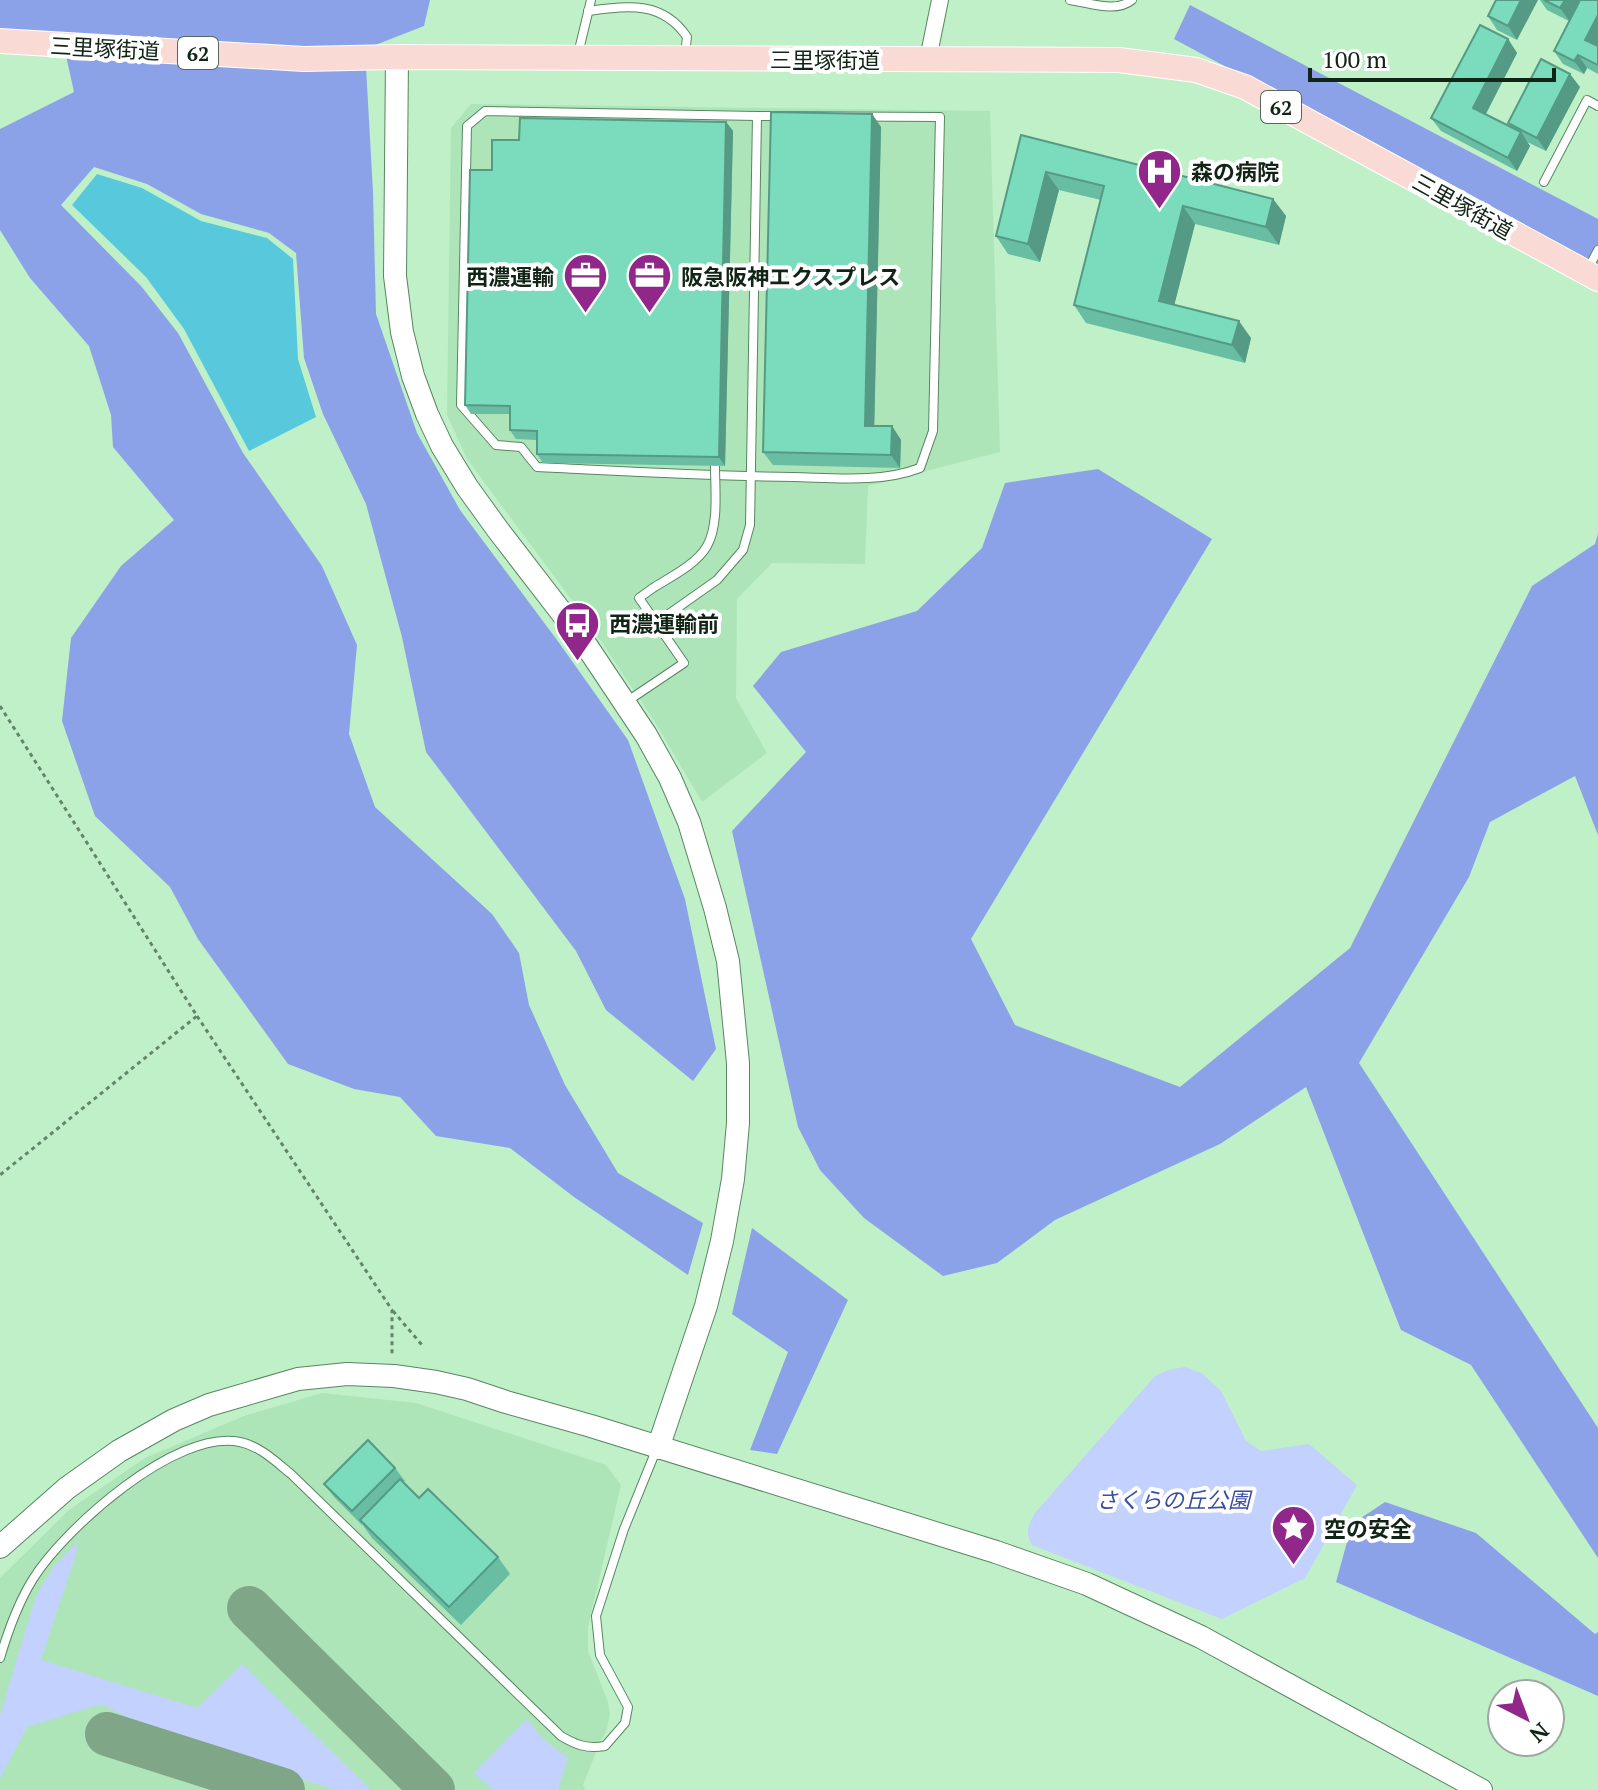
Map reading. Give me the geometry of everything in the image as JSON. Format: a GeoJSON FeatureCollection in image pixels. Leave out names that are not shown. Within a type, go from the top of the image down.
{"type":"FeatureCollection","features":[{"type":"Feature","properties":{"kind":"main road","name":"三里塚街道"},"geometry":{"type":"LineString","coordinates":[[0,41],[304,59],[1119,60],[1196,70],[1245,87],[1592,276]]}},
{"type":"Feature","properties":{"kind":"street"},"geometry":{"type":"LineString","coordinates":[[928,59],[940,0]]}},
{"type":"Feature","properties":{"kind":"street"},"geometry":{"type":"LineString","coordinates":[[397,57],[395,276],[402,332],[413,376],[442,446],[467,487],[582,639],[646,735],[670,778],[689,822],[728,961],[738,1063],[738,1123],[733,1179],[706,1306],[658,1448]]}},
{"type":"Feature","properties":{"kind":"street"},"geometry":{"type":"LineString","coordinates":[[0,1547],[67,1488],[119,1451],[174,1420],[209,1405],[298,1379],[347,1374],[436,1382],[591,1426],[996,1552],[1087,1584],[1201,1637],[1481,1790]]}},
{"type":"Feature","properties":{"kind":"lane"},"geometry":{"type":"LineString","coordinates":[[577,58],[591,0]]}},
{"type":"Feature","properties":{"kind":"lane"},"geometry":{"type":"LineString","coordinates":[[1070,0],[1118,7],[1132,0]]}},
{"type":"Feature","properties":{"kind":"lane"},"geometry":{"type":"LineString","coordinates":[[588,11],[631,6],[666,15],[678,24],[687,37],[684,58]]}},
{"type":"Feature","properties":{"kind":"lane"},"geometry":{"type":"LineString","coordinates":[[1544,182],[1587,100],[1598,106]]}},
{"type":"Feature","properties":{"kind":"lane"},"geometry":{"type":"LineString","coordinates":[[485,111],[940,117],[933,431],[920,468],[904,474],[854,478],[752,477],[537,467],[521,447],[496,445],[461,405],[467,126],[485,111]]}},
{"type":"Feature","properties":{"kind":"lane"},"geometry":{"type":"LineString","coordinates":[[656,623],[717,580],[743,550],[750,525],[757,116]]}},
{"type":"Feature","properties":{"kind":"lane"},"geometry":{"type":"LineString","coordinates":[[1592,276],[1598,250]]}},
{"type":"Feature","properties":{"kind":"lane"},"geometry":{"type":"LineString","coordinates":[[625,702],[684,663],[639,598],[692,562],[707,546],[716,514],[715,466]]}},
{"type":"Feature","properties":{"kind":"lane"},"geometry":{"type":"LineString","coordinates":[[0,1658],[9,1627],[33,1578],[67,1536],[135,1479],[167,1459],[188,1448],[218,1442],[240,1442],[263,1452],[291,1474],[561,1736],[586,1748],[605,1746],[625,1723],[628,1707],[600,1655],[596,1616],[624,1529],[658,1448]]}},
{"type":"Feature","properties":{"kind":"path"},"geometry":{"type":"LineString","coordinates":[[0,706],[197,1016],[392,1310],[422,1345]]}},
{"type":"Feature","properties":{"kind":"path"},"geometry":{"type":"LineString","coordinates":[[0,1175],[197,1016]]}},
{"type":"Feature","properties":{"kind":"path"},"geometry":{"type":"LineString","coordinates":[[392,1310],[394,1376]]}},
{"type":"Feature","properties":{"kind":"shaded area"},"geometry":{"type":"Polygon","coordinates":[[[0,0],[430,0],[424,26],[365,49],[376,314],[417,433],[460,510],[628,740],[685,899],[716,1049],[693,1081],[606,1010],[576,951],[426,752],[402,637],[366,504],[323,414],[304,358],[296,253],[269,233],[201,214],[147,184],[94,167],[61,205],[141,286],[178,333],[243,453],[322,566],[357,645],[349,734],[375,807],[492,914],[519,953],[529,1005],[565,1085],[618,1173],[703,1223],[688,1275],[574,1197],[510,1148],[436,1136],[400,1097],[354,1089],[288,1064],[198,939],[170,887],[95,816],[62,721],[71,638],[121,566],[174,520],[113,447],[111,415],[89,346],[30,278],[0,230],[0,129],[74,92],[66,56],[0,34],[0,0]]]}},
{"type":"Feature","properties":{"kind":"shaded area"},"geometry":{"type":"Polygon","coordinates":[[[1190,5],[1598,219],[1598,266],[1174,39],[1190,5]]]}},
{"type":"Feature","properties":{"kind":"shaded area"},"geometry":{"type":"Polygon","coordinates":[[[471,104],[990,111],[1000,452],[868,486],[865,564],[772,563],[737,599],[736,698],[767,753],[702,802],[655,722],[586,619],[467,459],[447,415],[451,128],[471,104]]]}},
{"type":"Feature","properties":{"kind":"shaded area"},"geometry":{"type":"Polygon","coordinates":[[[97,174],[142,188],[201,221],[267,238],[293,259],[298,359],[316,417],[249,451],[184,329],[146,277],[72,205],[97,174]]]}},
{"type":"Feature","properties":{"kind":"shaded area"},"geometry":{"type":"Polygon","coordinates":[[[1098,469],[1212,539],[971,939],[1015,1025],[1180,1087],[1350,948],[1532,586],[1595,544],[1598,534],[1598,835],[1575,776],[1490,822],[1469,877],[1359,1063],[1598,1428],[1598,1558],[1471,1365],[1401,1330],[1306,1087],[1220,1144],[1055,1220],[997,1263],[943,1276],[864,1218],[820,1170],[798,1127],[732,831],[806,752],[753,686],[781,652],[917,611],[982,548],[1005,483],[1098,469]]]}},
{"type":"Feature","properties":{"kind":"shaded area"},"geometry":{"type":"Polygon","coordinates":[[[752,1228],[848,1300],[777,1454],[750,1450],[788,1352],[732,1314],[752,1228]]]}},
{"type":"Feature","properties":{"kind":"shaded area"},"geometry":{"type":"Polygon","coordinates":[[[322,1393],[416,1403],[606,1465],[621,1485],[588,1627],[588,1651],[610,1714],[607,1729],[583,1785],[586,1790],[0,1790],[0,1578],[69,1510],[145,1458],[244,1416],[322,1393]]]}},
{"type":"Feature","properties":{"kind":"shaded area"},"geometry":{"type":"Polygon","coordinates":[[[1385,1502],[1476,1533],[1595,1634],[1598,1632],[1598,1696],[1566,1682],[1566,1678],[1557,1678],[1336,1582],[1352,1524],[1385,1502]]]}},
{"type":"Feature","properties":{"kind":"green space","name":"さくらの丘公園"},"geometry":{"type":"Polygon","coordinates":[[[1185,1367],[1203,1374],[1221,1391],[1246,1441],[1261,1451],[1309,1444],[1357,1485],[1305,1578],[1222,1619],[1032,1545],[1028,1533],[1035,1513],[1155,1376],[1185,1367]]]}},
{"type":"Feature","properties":{"kind":"green space"},"geometry":{"type":"Polygon","coordinates":[[[78,1542],[41,1660],[197,1708],[242,1664],[371,1790],[336,1790],[184,1742],[158,1733],[101,1704],[27,1727],[0,1778],[0,1715],[36,1596],[54,1566],[78,1542]]]}},
{"type":"Feature","properties":{"kind":"green space"},"geometry":{"type":"Polygon","coordinates":[[[527,1719],[543,1739],[568,1758],[558,1790],[493,1790],[474,1773],[527,1719]]]}},
{"type":"Feature","properties":{"kind":"building"},"geometry":{"type":"Polygon","coordinates":[[[1496,0],[1521,0],[1508,26],[1488,16],[1496,0]]]}},
{"type":"Feature","properties":{"kind":"building"},"geometry":{"type":"Polygon","coordinates":[[[1544,0],[1565,0],[1560,8],[1544,0]]]}},
{"type":"Feature","properties":{"kind":"building"},"geometry":{"type":"Polygon","coordinates":[[[1580,0],[1598,0],[1598,15],[1585,40],[1598,46],[1598,65],[1578,55],[1574,61],[1554,51],[1580,0]]]}},
{"type":"Feature","properties":{"kind":"building"},"geometry":{"type":"Polygon","coordinates":[[[1480,25],[1508,39],[1473,108],[1521,132],[1508,158],[1431,118],[1480,25]]]}},
{"type":"Feature","properties":{"kind":"building"},"geometry":{"type":"Polygon","coordinates":[[[1541,59],[1570,74],[1537,138],[1508,123],[1541,59]]]}},
{"type":"Feature","properties":{"kind":"building"},"geometry":{"type":"Polygon","coordinates":[[[771,112],[872,114],[865,426],[892,426],[891,455],[763,452],[771,112]]]}},
{"type":"Feature","properties":{"kind":"building"},"geometry":{"type":"Polygon","coordinates":[[[520,118],[726,122],[719,457],[537,454],[537,431],[510,430],[510,406],[465,405],[470,170],[492,170],[492,140],[519,140],[520,118]]]}},
{"type":"Feature","properties":{"kind":"building"},"geometry":{"type":"Polygon","coordinates":[[[1021,135],[1273,199],[1266,227],[1183,206],[1159,301],[1239,321],[1232,345],[1074,305],[1104,186],[1046,172],[1028,244],[996,236],[1021,135]]]}},
{"type":"Feature","properties":{"kind":"building"},"geometry":{"type":"Polygon","coordinates":[[[368,1440],[395,1468],[352,1511],[324,1484],[368,1440]]]}},
{"type":"Feature","properties":{"kind":"building"},"geometry":{"type":"Polygon","coordinates":[[[400,1479],[419,1498],[428,1489],[498,1557],[449,1607],[360,1520],[400,1479]]]}},
{"type":"Feature","properties":{"kind":"taxiway"},"geometry":{"type":"LineString","coordinates":[[249,1608],[433,1790]]}},
{"type":"Feature","properties":{"kind":"taxiway"},"geometry":{"type":"LineString","coordinates":[[107,1734],[283,1790]]}},
{"type":"Feature","properties":{"kind":"place","name":"森の病院"},"geometry":{"type":"Point","coordinates":[1160,210]}},
{"type":"Feature","properties":{"kind":"place","name":"西濃運輸"},"geometry":{"type":"Point","coordinates":[585,315]}},
{"type":"Feature","properties":{"kind":"place","name":"阪急阪神エクスプレス"},"geometry":{"type":"Point","coordinates":[650,315]}},
{"type":"Feature","properties":{"kind":"place","name":"西濃運輸前"},"geometry":{"type":"Point","coordinates":[578,662]}},
{"type":"Feature","properties":{"kind":"place","name":"空の安全"},"geometry":{"type":"Point","coordinates":[1293,1567]}}]}
